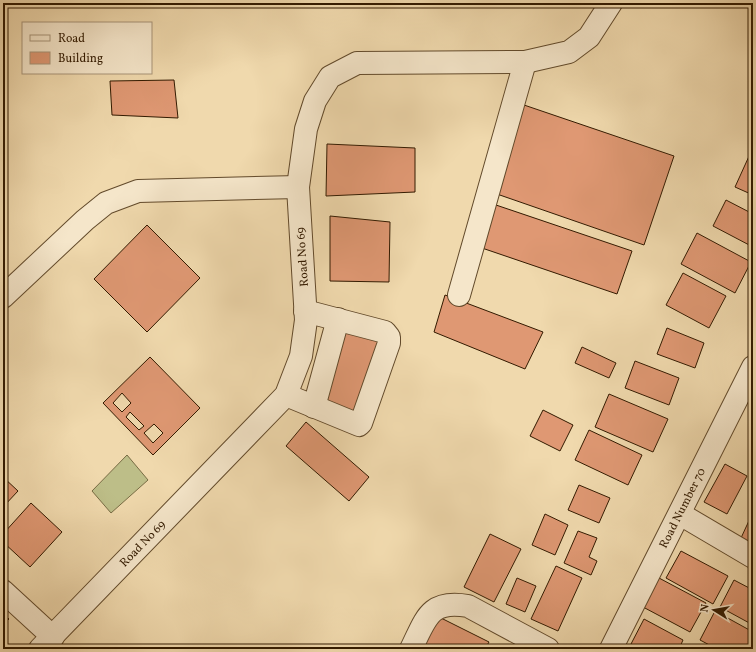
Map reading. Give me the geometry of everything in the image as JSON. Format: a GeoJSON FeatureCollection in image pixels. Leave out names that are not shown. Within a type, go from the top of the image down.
{"type":"FeatureCollection","features":[{"type":"Feature","properties":{"kind":"street","name":"Road No 69"},"geometry":{"type":"LineString","coordinates":[[46,643],[286,395],[301,356],[305,311],[298,187],[306,129],[315,101],[330,77],[357,63],[525,62],[569,52],[589,37],[611,3]]}},
{"type":"Feature","properties":{"kind":"street"},"geometry":{"type":"LineString","coordinates":[[459,295],[525,62]]}},
{"type":"Feature","properties":{"kind":"street"},"geometry":{"type":"LineString","coordinates":[[3,297],[85,220],[106,203],[138,191],[298,187]]}},
{"type":"Feature","properties":{"kind":"street"},"geometry":{"type":"LineString","coordinates":[[286,395],[356,425],[361,423],[389,343],[389,338],[385,332],[305,311]]}},
{"type":"Feature","properties":{"kind":"street"},"geometry":{"type":"LineString","coordinates":[[314,407],[338,319]]}},
{"type":"Feature","properties":{"kind":"street","name":"Road Number 70"},"geometry":{"type":"LineString","coordinates":[[612,649],[752,371]]}},
{"type":"Feature","properties":{"kind":"street"},"geometry":{"type":"LineString","coordinates":[[680,514],[753,557]]}},
{"type":"Feature","properties":{"kind":"street"},"geometry":{"type":"LineString","coordinates":[[3,591],[46,643]]}},
{"type":"Feature","properties":{"kind":"street"},"geometry":{"type":"LineString","coordinates":[[410,649],[426,618],[439,606],[454,604],[468,606],[548,649]]}},
{"type":"Feature","properties":{"kind":"green space"},"geometry":{"type":"Polygon","coordinates":[[[127,455],[148,480],[111,513],[92,491],[127,455]]]}},
{"type":"Feature","properties":{"kind":"building"},"geometry":{"type":"Polygon","coordinates":[[[174,80],[178,118],[112,115],[110,81],[174,80]]]}},
{"type":"Feature","properties":{"kind":"building"},"geometry":{"type":"Polygon","coordinates":[[[524,105],[674,156],[644,245],[494,193],[524,105]]]}},
{"type":"Feature","properties":{"kind":"building"},"geometry":{"type":"Polygon","coordinates":[[[327,144],[415,148],[415,192],[326,196],[327,144]]]}},
{"type":"Feature","properties":{"kind":"building"},"geometry":{"type":"Polygon","coordinates":[[[750,154],[753,155],[753,195],[735,187],[750,154]]]}},
{"type":"Feature","properties":{"kind":"building"},"geometry":{"type":"Polygon","coordinates":[[[726,200],[753,214],[753,247],[713,226],[726,200]]]}},
{"type":"Feature","properties":{"kind":"building"},"geometry":{"type":"Polygon","coordinates":[[[493,204],[632,251],[617,294],[479,247],[493,204]]]}},
{"type":"Feature","properties":{"kind":"building"},"geometry":{"type":"Polygon","coordinates":[[[330,216],[390,222],[389,282],[330,281],[330,216]]]}},
{"type":"Feature","properties":{"kind":"building"},"geometry":{"type":"Polygon","coordinates":[[[147,225],[200,278],[147,332],[94,279],[147,225]]]}},
{"type":"Feature","properties":{"kind":"building"},"geometry":{"type":"Polygon","coordinates":[[[697,233],[751,262],[735,293],[681,264],[697,233]]]}},
{"type":"Feature","properties":{"kind":"building"},"geometry":{"type":"Polygon","coordinates":[[[683,273],[726,296],[709,328],[666,305],[683,273]]]}},
{"type":"Feature","properties":{"kind":"building"},"geometry":{"type":"Polygon","coordinates":[[[445,295],[543,332],[525,369],[434,332],[445,295]]]}},
{"type":"Feature","properties":{"kind":"building"},"geometry":{"type":"Polygon","coordinates":[[[345,326],[386,343],[357,422],[322,406],[345,326]]]}},
{"type":"Feature","properties":{"kind":"building"},"geometry":{"type":"Polygon","coordinates":[[[667,328],[704,343],[695,368],[657,354],[667,328]]]}},
{"type":"Feature","properties":{"kind":"building"},"geometry":{"type":"Polygon","coordinates":[[[582,347],[616,363],[609,378],[575,363],[582,347]]]}},
{"type":"Feature","properties":{"kind":"building"},"geometry":{"type":"Polygon","coordinates":[[[150,357],[200,408],[153,455],[103,403],[150,357]],[[122,393],[113,403],[122,412],[131,403],[122,393]],[[130,412],[126,417],[139,430],[144,426],[130,412]],[[154,424],[144,433],[153,443],[163,433],[154,424]]]}},
{"type":"Feature","properties":{"kind":"building"},"geometry":{"type":"Polygon","coordinates":[[[635,361],[679,378],[669,405],[625,388],[635,361]]]}},
{"type":"Feature","properties":{"kind":"building"},"geometry":{"type":"Polygon","coordinates":[[[609,394],[668,419],[653,452],[595,427],[609,394]]]}},
{"type":"Feature","properties":{"kind":"building"},"geometry":{"type":"Polygon","coordinates":[[[543,410],[573,425],[560,451],[530,436],[543,410]]]}},
{"type":"Feature","properties":{"kind":"building"},"geometry":{"type":"Polygon","coordinates":[[[306,422],[369,477],[349,501],[286,446],[306,422]]]}},
{"type":"Feature","properties":{"kind":"building"},"geometry":{"type":"Polygon","coordinates":[[[589,430],[642,455],[628,485],[575,460],[589,430]]]}},
{"type":"Feature","properties":{"kind":"building"},"geometry":{"type":"Polygon","coordinates":[[[725,464],[747,476],[727,514],[704,502],[725,464]]]}},
{"type":"Feature","properties":{"kind":"building"},"geometry":{"type":"Polygon","coordinates":[[[3,477],[18,491],[3,507],[3,477]]]}},
{"type":"Feature","properties":{"kind":"building"},"geometry":{"type":"Polygon","coordinates":[[[579,485],[610,498],[599,523],[568,510],[579,485]]]}},
{"type":"Feature","properties":{"kind":"building"},"geometry":{"type":"Polygon","coordinates":[[[31,503],[62,532],[30,567],[3,542],[3,534],[31,503]]]}},
{"type":"Feature","properties":{"kind":"building"},"geometry":{"type":"Polygon","coordinates":[[[753,512],[753,544],[741,538],[753,512]]]}},
{"type":"Feature","properties":{"kind":"building"},"geometry":{"type":"Polygon","coordinates":[[[545,514],[568,525],[555,555],[532,545],[545,514]]]}},
{"type":"Feature","properties":{"kind":"building"},"geometry":{"type":"Polygon","coordinates":[[[578,531],[597,538],[589,557],[597,561],[591,575],[564,563],[578,531]]]}},
{"type":"Feature","properties":{"kind":"building"},"geometry":{"type":"Polygon","coordinates":[[[490,534],[521,549],[494,602],[464,587],[490,534]]]}},
{"type":"Feature","properties":{"kind":"building"},"geometry":{"type":"Polygon","coordinates":[[[681,551],[728,576],[713,604],[666,578],[681,551]]]}},
{"type":"Feature","properties":{"kind":"building"},"geometry":{"type":"Polygon","coordinates":[[[556,566],[582,578],[558,631],[531,619],[556,566]]]}},
{"type":"Feature","properties":{"kind":"building"},"geometry":{"type":"Polygon","coordinates":[[[517,578],[536,586],[525,612],[506,604],[517,578]]]}},
{"type":"Feature","properties":{"kind":"building"},"geometry":{"type":"Polygon","coordinates":[[[659,578],[706,603],[690,632],[643,607],[659,578]]]}},
{"type":"Feature","properties":{"kind":"building"},"geometry":{"type":"Polygon","coordinates":[[[734,580],[753,590],[753,625],[720,607],[734,580]]]}},
{"type":"Feature","properties":{"kind":"building"},"geometry":{"type":"Polygon","coordinates":[[[715,611],[753,632],[753,649],[717,649],[700,640],[715,611]]]}},
{"type":"Feature","properties":{"kind":"building"},"geometry":{"type":"Polygon","coordinates":[[[3,613],[9,619],[3,625],[3,613]]]}},
{"type":"Feature","properties":{"kind":"building"},"geometry":{"type":"Polygon","coordinates":[[[439,617],[489,642],[485,649],[423,648],[439,617]]]}},
{"type":"Feature","properties":{"kind":"building"},"geometry":{"type":"Polygon","coordinates":[[[644,619],[683,640],[679,649],[640,649],[631,644],[644,619]]]}}]}
